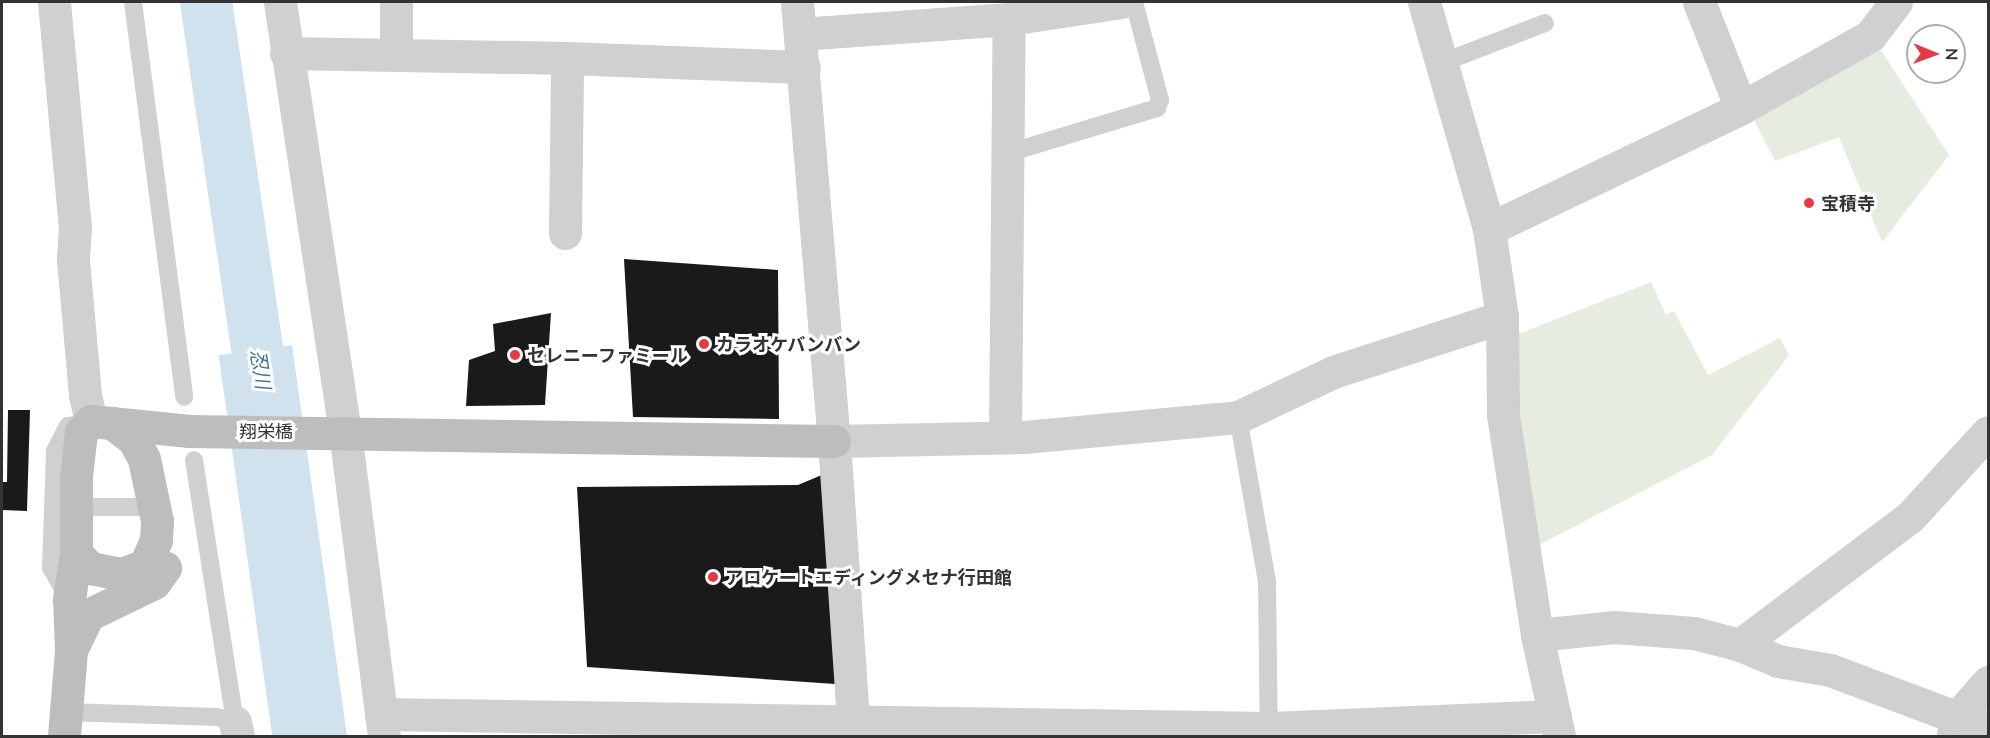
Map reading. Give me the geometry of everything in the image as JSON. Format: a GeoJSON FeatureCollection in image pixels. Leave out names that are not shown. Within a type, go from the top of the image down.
{"type":"FeatureCollection","features":[{"type":"Feature","properties":{"kind":"street"},"geometry":{"type":"LineString","coordinates":[[54,2],[75,228],[74,272],[85,395],[96,423],[64,507],[76,553],[69,599],[71,650],[65,724]]}},
{"type":"Feature","properties":{"kind":"street"},"geometry":{"type":"LineString","coordinates":[[280,2],[339,431],[383,725],[1269,732],[1557,726],[1538,635],[1503,415],[1502,317],[1489,229],[1444,62],[1424,2]]}},
{"type":"Feature","properties":{"kind":"street"},"geometry":{"type":"LineString","coordinates":[[396,2],[396,55]]}},
{"type":"Feature","properties":{"kind":"street"},"geometry":{"type":"LineString","coordinates":[[797,2],[834,441],[853,729]]}},
{"type":"Feature","properties":{"kind":"street"},"geometry":{"type":"LineString","coordinates":[[800,34],[1009,19],[1122,2]]}},
{"type":"Feature","properties":{"kind":"street"},"geometry":{"type":"LineString","coordinates":[[1699,2],[1741,108]]}},
{"type":"Feature","properties":{"kind":"street"},"geometry":{"type":"LineString","coordinates":[[1489,229],[1741,108],[1870,36],[1896,2]]}},
{"type":"Feature","properties":{"kind":"street"},"geometry":{"type":"LineString","coordinates":[[1005,437],[1009,19]]}},
{"type":"Feature","properties":{"kind":"street"},"geometry":{"type":"LineString","coordinates":[[286,53],[567,58],[804,67]]}},
{"type":"Feature","properties":{"kind":"street"},"geometry":{"type":"LineString","coordinates":[[565,233],[567,58]]}},
{"type":"Feature","properties":{"kind":"street"},"geometry":{"type":"LineString","coordinates":[[834,441],[1005,437],[1238,417],[1333,372],[1502,317]]}},
{"type":"Feature","properties":{"kind":"street"},"geometry":{"type":"LineString","coordinates":[[71,650],[88,615],[154,583],[165,568],[168,545],[154,504],[140,448],[126,431],[96,423]]}},
{"type":"Feature","properties":{"kind":"street","name":"翔栄橋"},"geometry":{"type":"LineString","coordinates":[[96,423],[194,440],[339,431],[834,441]]}},
{"type":"Feature","properties":{"kind":"street"},"geometry":{"type":"LineString","coordinates":[[1740,645],[1910,517],[1989,432]]}},
{"type":"Feature","properties":{"kind":"street"},"geometry":{"type":"LineString","coordinates":[[76,553],[90,568],[109,574],[137,571],[152,556],[158,455],[194,440]]}},
{"type":"Feature","properties":{"kind":"street"},"geometry":{"type":"LineString","coordinates":[[1538,635],[1614,627],[1694,633],[1740,645],[1778,661],[1830,670],[1956,726],[1989,729]]}},
{"type":"Feature","properties":{"kind":"street"},"geometry":{"type":"LineString","coordinates":[[1956,726],[1989,682]]}},
{"type":"Feature","properties":{"kind":"lane"},"geometry":{"type":"LineString","coordinates":[[133,2],[184,397]]}},
{"type":"Feature","properties":{"kind":"lane"},"geometry":{"type":"LineString","coordinates":[[1008,153],[1157,108],[1160,100],[1134,2]]}},
{"type":"Feature","properties":{"kind":"lane"},"geometry":{"type":"LineString","coordinates":[[1444,62],[1545,23]]}},
{"type":"Feature","properties":{"kind":"lane"},"geometry":{"type":"LineString","coordinates":[[1238,417],[1267,582],[1269,732]]}},
{"type":"Feature","properties":{"kind":"lane"},"geometry":{"type":"LineString","coordinates":[[194,440],[236,729]]}},
{"type":"Feature","properties":{"kind":"lane"},"geometry":{"type":"LineString","coordinates":[[69,599],[51,568],[64,507],[154,504]]}},
{"type":"Feature","properties":{"kind":"lane"},"geometry":{"type":"LineString","coordinates":[[65,724],[218,717],[236,729]]}},
{"type":"Feature","properties":{"kind":"shaded area"},"geometry":{"type":"Polygon","coordinates":[[[1873,48],[1882,52],[1949,155],[1882,242],[1839,137],[1775,161],[1753,118],[1873,48]]]}},
{"type":"Feature","properties":{"kind":"shaded area"},"geometry":{"type":"Polygon","coordinates":[[[1651,282],[1666,315],[1674,311],[1708,375],[1780,338],[1789,355],[1712,455],[1537,546],[1516,436],[1516,335],[1651,282]]]}},
{"type":"Feature","properties":{"kind":"water"},"geometry":{"type":"Polygon","coordinates":[[[292,345],[347,736],[272,736],[219,355],[292,345]]]}},
{"type":"Feature","properties":{"kind":"building","name":"カラオケバンバン"},"geometry":{"type":"Polygon","coordinates":[[[624,259],[778,270],[779,419],[633,417],[624,259]]]}},
{"type":"Feature","properties":{"kind":"building","name":"セレニーファミール"},"geometry":{"type":"Polygon","coordinates":[[[551,313],[545,405],[466,406],[469,360],[495,351],[493,324],[551,313]]]}},
{"type":"Feature","properties":{"kind":"building"},"geometry":{"type":"Polygon","coordinates":[[[8,410],[30,410],[27,511],[2,510],[2,482],[7,482],[8,410]]]}},
{"type":"Feature","properties":{"kind":"building","name":"アロケートエディングメセナ行田館"},"geometry":{"type":"Polygon","coordinates":[[[836,469],[850,685],[587,667],[577,487],[798,485],[836,469]]]}},
{"type":"Feature","properties":{"kind":"waterway","name":"忍川"},"geometry":{"type":"LineString","coordinates":[[206,2],[267,415]]}},
{"type":"Feature","properties":{"kind":"place","name":"宝積寺"},"geometry":{"type":"Point","coordinates":[1809,203]}},
{"type":"Feature","properties":{"kind":"place","name":"カラオケバンバン"},"geometry":{"type":"Point","coordinates":[704,344]}},
{"type":"Feature","properties":{"kind":"place","name":"セレニーファミール"},"geometry":{"type":"Point","coordinates":[515,355]}},
{"type":"Feature","properties":{"kind":"place","name":"アロケートエディングメセナ行田館"},"geometry":{"type":"Point","coordinates":[713,577]}}]}
